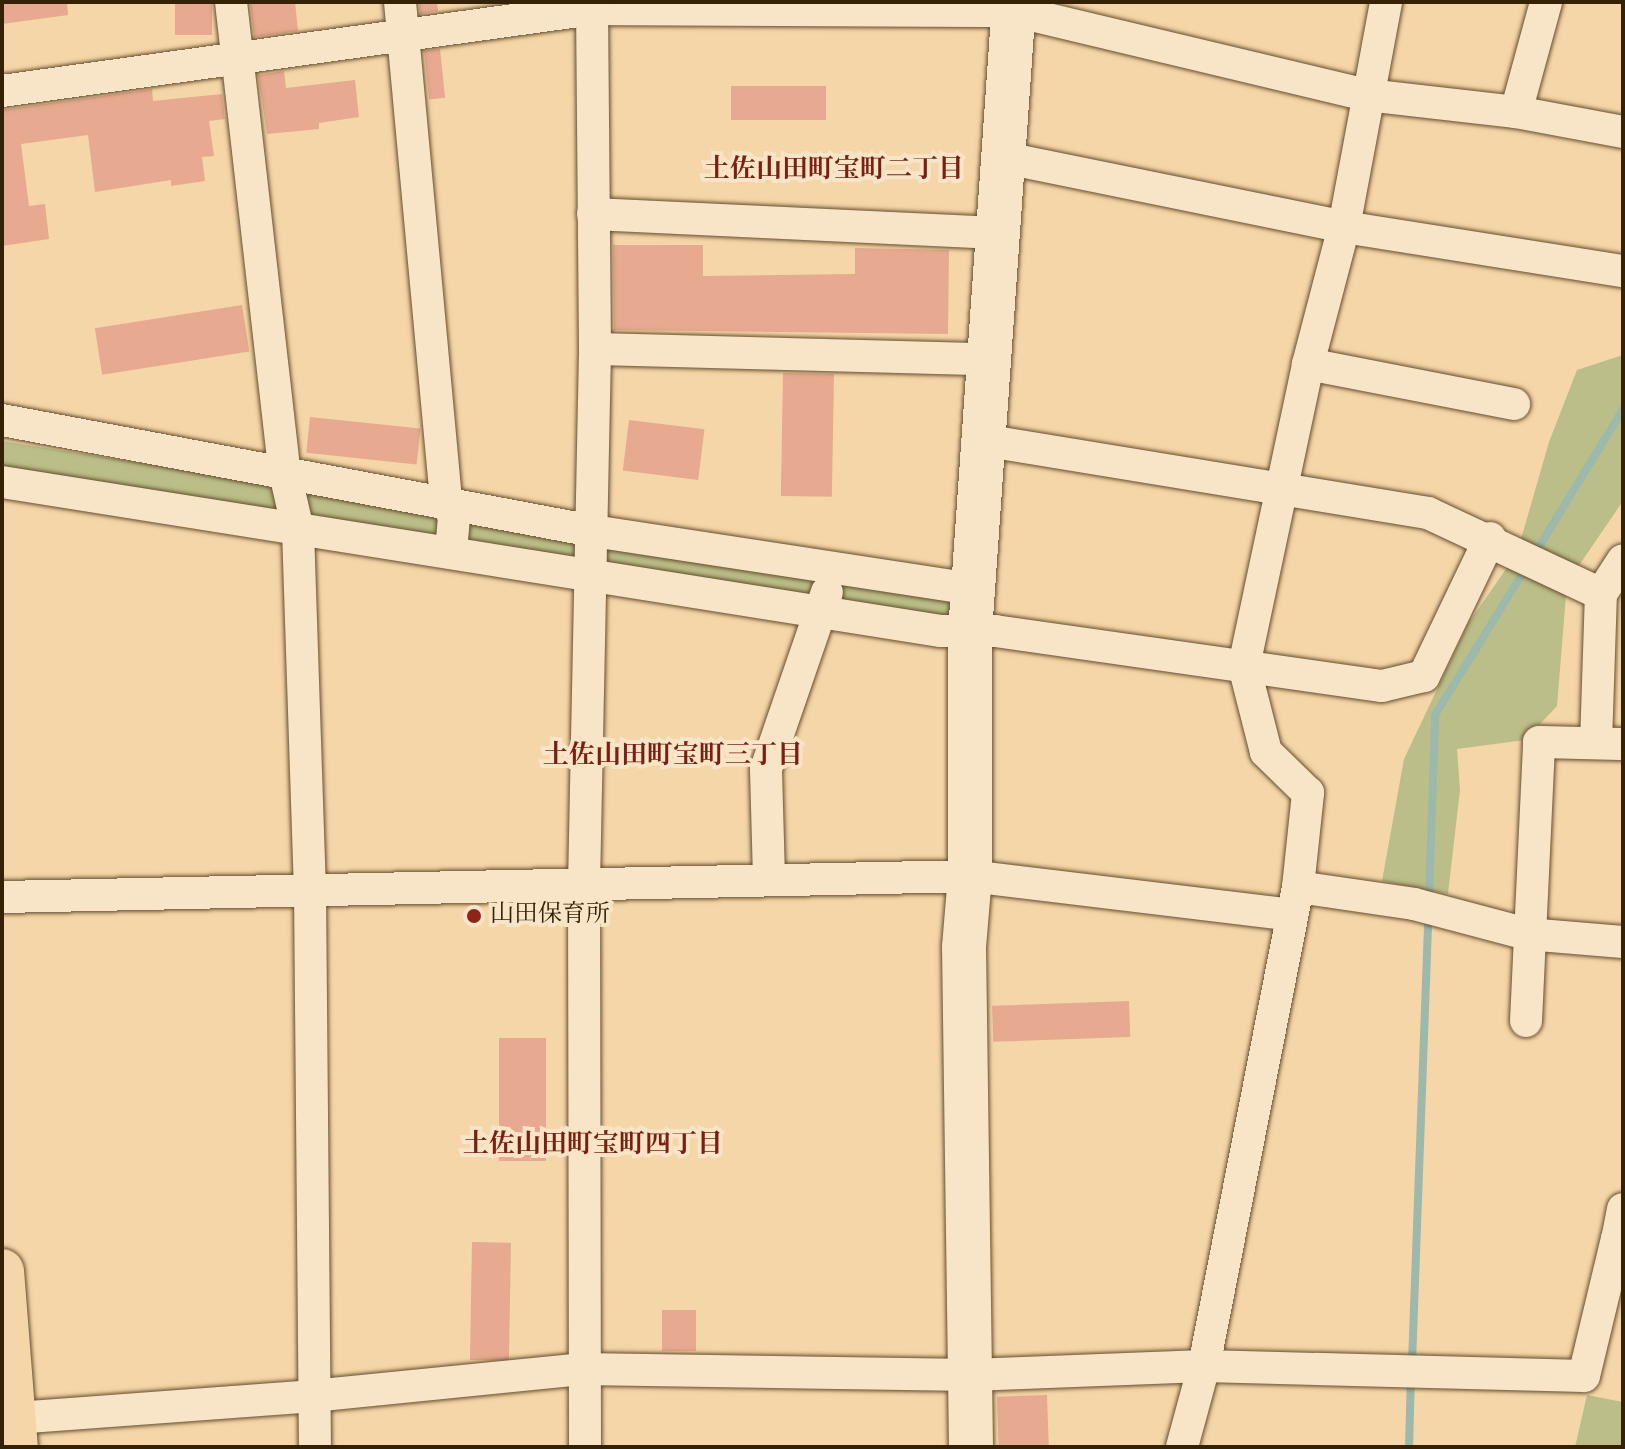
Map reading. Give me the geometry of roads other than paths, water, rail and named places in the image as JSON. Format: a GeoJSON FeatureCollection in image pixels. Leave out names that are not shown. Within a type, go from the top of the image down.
{"type":"FeatureCollection","features":[{"type":"Feature","properties":{"kind":"highway"},"geometry":{"type":"LineString","coordinates":[[2,1271],[10,1427]]}},
{"type":"Feature","properties":{"kind":"street"},"geometry":{"type":"LineString","coordinates":[[231,2],[285,473],[298,530],[310,890],[312,1396],[315,1447]]}},
{"type":"Feature","properties":{"kind":"street"},"geometry":{"type":"LineString","coordinates":[[400,2],[400,34],[446,500],[454,517],[451,553]]}},
{"type":"Feature","properties":{"kind":"street"},"geometry":{"type":"LineString","coordinates":[[1182,1447],[1204,1366],[1295,901],[1308,793],[1266,752],[1244,666],[1308,364],[1344,227],[1386,2]]}},
{"type":"Feature","properties":{"kind":"street"},"geometry":{"type":"LineString","coordinates":[[1516,112],[1546,2]]}},
{"type":"Feature","properties":{"kind":"street"},"geometry":{"type":"LineString","coordinates":[[2,91],[592,5],[1014,7],[1112,16],[1367,95],[1516,112],[1623,132]]}},
{"type":"Feature","properties":{"kind":"street"},"geometry":{"type":"LineString","coordinates":[[585,1447],[582,1369],[584,885],[593,577],[595,349],[592,5]]}},
{"type":"Feature","properties":{"kind":"street"},"geometry":{"type":"LineString","coordinates":[[971,1447],[964,947],[970,876],[971,589],[1014,7]]}},
{"type":"Feature","properties":{"kind":"street"},"geometry":{"type":"LineString","coordinates":[[1001,157],[1344,227],[1623,271]]}},
{"type":"Feature","properties":{"kind":"street"},"geometry":{"type":"LineString","coordinates":[[593,214],[997,233]]}},
{"type":"Feature","properties":{"kind":"street"},"geometry":{"type":"LineString","coordinates":[[595,349],[987,359]]}},
{"type":"Feature","properties":{"kind":"street"},"geometry":{"type":"LineString","coordinates":[[1308,364],[1514,404]]}},
{"type":"Feature","properties":{"kind":"street"},"geometry":{"type":"LineString","coordinates":[[2,420],[446,500],[593,531],[971,589]]}},
{"type":"Feature","properties":{"kind":"street"},"geometry":{"type":"LineString","coordinates":[[982,440],[1283,485],[1428,513],[1490,538],[1552,572],[1601,594]]}},
{"type":"Feature","properties":{"kind":"street"},"geometry":{"type":"LineString","coordinates":[[2,482],[822,612],[970,632],[995,631],[1382,686],[1424,676],[1490,538]]}},
{"type":"Feature","properties":{"kind":"street"},"geometry":{"type":"LineString","coordinates":[[1526,1021],[1527,934],[1539,742],[1609,743],[1601,594],[1623,560]]}},
{"type":"Feature","properties":{"kind":"street"},"geometry":{"type":"LineString","coordinates":[[769,878],[766,769],[834,570]]}},
{"type":"Feature","properties":{"kind":"street"},"geometry":{"type":"LineString","coordinates":[[2,897],[970,876],[1295,901],[1414,904],[1527,934],[1623,942]]}},
{"type":"Feature","properties":{"kind":"street"},"geometry":{"type":"LineString","coordinates":[[10,1427],[582,1369],[971,1375],[1204,1366],[1584,1376],[1621,1230]]}},
{"type":"Feature","properties":{"kind":"waterway"},"geometry":{"type":"LineString","coordinates":[[1534,555],[1623,409]]}},
{"type":"Feature","properties":{"kind":"waterway"},"geometry":{"type":"LineString","coordinates":[[1429,899],[1435,715],[1527,566]]}},
{"type":"Feature","properties":{"kind":"waterway"},"geometry":{"type":"LineString","coordinates":[[1412,1363],[1428,917]]}},
{"type":"Feature","properties":{"kind":"waterway"},"geometry":{"type":"LineString","coordinates":[[1409,1447],[1411,1376]]}},
{"type":"Feature","properties":{"kind":"place","name":"山田保育所"},"geometry":{"type":"Point","coordinates":[474,916]}},
{"type":"Feature","properties":{"kind":"district","name":"土佐山田町宝町二丁目"},"geometry":{"type":"Point","coordinates":[834,171]}},
{"type":"Feature","properties":{"kind":"district","name":"土佐山田町宝町三丁目"},"geometry":{"type":"Point","coordinates":[673,757]}},
{"type":"Feature","properties":{"kind":"district","name":"土佐山田町宝町四丁目"},"geometry":{"type":"Point","coordinates":[593,1146]}}]}
